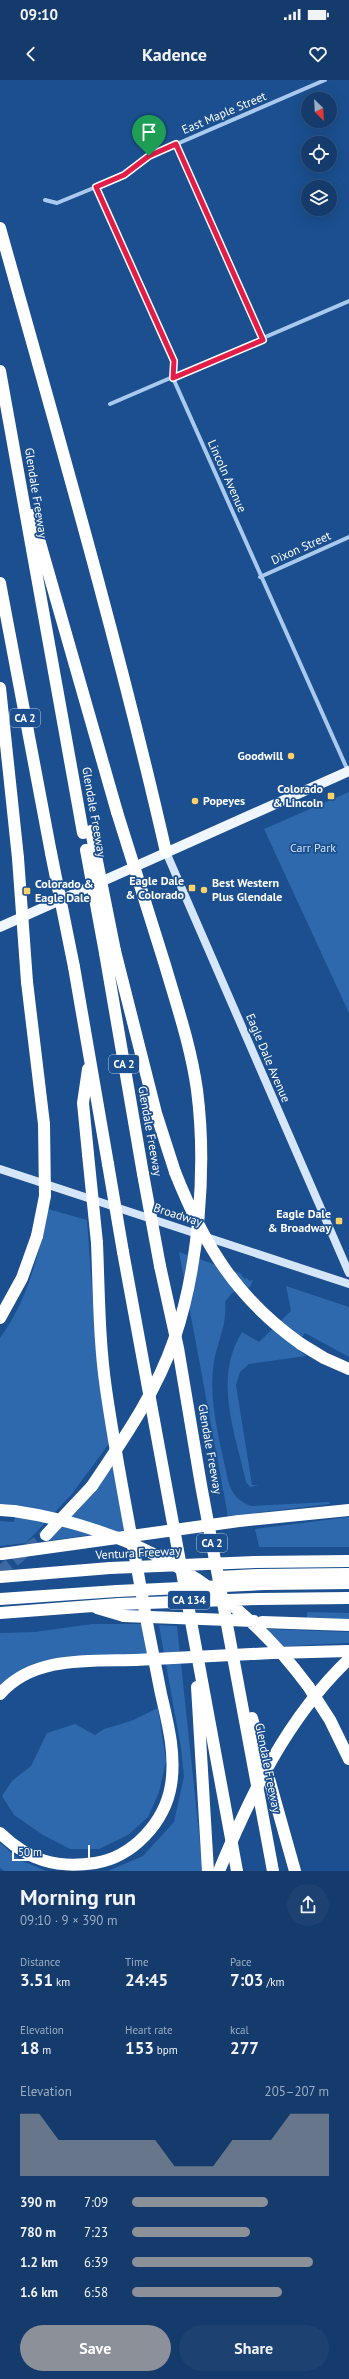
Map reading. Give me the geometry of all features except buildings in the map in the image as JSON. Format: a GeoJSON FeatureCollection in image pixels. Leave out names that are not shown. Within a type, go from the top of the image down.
{"type":"FeatureCollection","features":[{"type":"Feature","properties":{"kind":"highway"},"geometry":{"type":"LineString","coordinates":[[0,228],[105,603],[142,747],[166,852]]}},
{"type":"Feature","properties":{"kind":"highway","name":"Glendale Freeway"},"geometry":{"type":"LineString","coordinates":[[0,371],[62,718],[87,832],[110,952],[143,1174],[160,1266],[178,1348],[228,1631],[273,1871]]}},
{"type":"Feature","properties":{"kind":"highway"},"geometry":{"type":"LineString","coordinates":[[17,463],[117,812],[184,1026],[197,1089],[200,1136],[199,1200],[194,1260],[186,1302],[174,1342],[156,1380],[122,1441],[92,1486],[46,1535]]}},
{"type":"Feature","properties":{"kind":"highway","name":"CA 2"},"geometry":{"type":"LineString","coordinates":[[0,583],[74,967],[108,1164],[237,1871]]}},
{"type":"Feature","properties":{"kind":"highway"},"geometry":{"type":"LineString","coordinates":[[0,688],[18,858],[27,982],[44,1124],[44,1196],[37,1236],[22,1278],[0,1318]]}},
{"type":"Feature","properties":{"kind":"highway"},"geometry":{"type":"LineString","coordinates":[[110,952],[156,1113],[175,1172],[199,1228],[227,1274],[266,1316],[301,1344],[324,1358],[349,1369]]}},
{"type":"Feature","properties":{"kind":"highway"},"geometry":{"type":"LineString","coordinates":[[0,1833],[26,1854],[46,1861],[79,1865],[99,1862],[117,1856],[135,1845],[149,1831],[168,1801],[171,1784],[173,1760],[169,1731],[148,1626],[106,1389],[101,1339],[97,1243],[83,1103],[90,1060]]}},
{"type":"Feature","properties":{"kind":"highway"},"geometry":{"type":"LineString","coordinates":[[0,1510],[14,1511],[90,1527],[126,1541],[173,1563],[214,1590],[244,1614],[274,1644],[308,1686],[330,1720],[349,1759]]}},
{"type":"Feature","properties":{"kind":"highway"},"geometry":{"type":"LineString","coordinates":[[1,1554],[239,1521],[349,1510]]}},
{"type":"Feature","properties":{"kind":"highway","name":"Ventura Freeway"},"geometry":{"type":"LineString","coordinates":[[0,1577],[110,1568],[255,1562],[349,1561]]}},
{"type":"Feature","properties":{"kind":"highway"},"geometry":{"type":"LineString","coordinates":[[0,1592],[261,1580],[349,1574]]}},
{"type":"Feature","properties":{"kind":"highway"},"geometry":{"type":"LineString","coordinates":[[261,1580],[349,1583]]}},
{"type":"Feature","properties":{"kind":"highway"},"geometry":{"type":"LineString","coordinates":[[0,1599],[115,1587]]}},
{"type":"Feature","properties":{"kind":"highway","name":"CA 134"},"geometry":{"type":"LineString","coordinates":[[0,1613],[88,1605],[258,1599],[349,1598]]}},
{"type":"Feature","properties":{"kind":"highway"},"geometry":{"type":"LineString","coordinates":[[88,1605],[124,1616],[349,1625]]}},
{"type":"Feature","properties":{"kind":"highway"},"geometry":{"type":"LineString","coordinates":[[228,1631],[278,1816],[295,1871]]}},
{"type":"Feature","properties":{"kind":"highway"},"geometry":{"type":"LineString","coordinates":[[194,1636],[208,1871]]}},
{"type":"Feature","properties":{"kind":"highway"},"geometry":{"type":"LineString","coordinates":[[0,1694],[27,1673],[46,1666],[84,1661],[349,1651]]}},
{"type":"Feature","properties":{"kind":"highway"},"geometry":{"type":"LineString","coordinates":[[219,1871],[241,1820],[270,1760],[302,1711],[349,1660]]}},
{"type":"Feature","properties":{"kind":"main road"},"geometry":{"type":"LineString","coordinates":[[0,926],[348,771]]}},
{"type":"Feature","properties":{"kind":"main road","name":"Eagle Dale Avenue"},"geometry":{"type":"LineString","coordinates":[[166,852],[349,1273]]}},
{"type":"Feature","properties":{"kind":"main road","name":"Broadway"},"geometry":{"type":"LineString","coordinates":[[0,1169],[349,1284]]}},
{"type":"Feature","properties":{"kind":"street","name":"East Maple Street"},"geometry":{"type":"LineString","coordinates":[[45,200],[57,203],[124,175],[149,156],[325,80]]}},
{"type":"Feature","properties":{"kind":"street"},"geometry":{"type":"LineString","coordinates":[[176,144],[263,340]]}},
{"type":"Feature","properties":{"kind":"street","name":"Lincoln Avenue"},"geometry":{"type":"LineString","coordinates":[[96,187],[174,361],[173,378],[260,577],[348,771]]}},
{"type":"Feature","properties":{"kind":"street"},"geometry":{"type":"LineString","coordinates":[[110,404],[263,340],[349,301]]}},
{"type":"Feature","properties":{"kind":"street","name":"Dixon Street"},"geometry":{"type":"LineString","coordinates":[[260,577],[349,537]]}},
{"type":"Feature","properties":{"kind":"green space","name":"Carr Park"},"geometry":{"type":"Polygon","coordinates":[[[349,792],[349,1013],[264,829],[349,792]]]}},
{"type":"Feature","properties":{"kind":"green space"},"geometry":{"type":"Polygon","coordinates":[[[48,1209],[87,1220],[96,1347],[111,1441],[71,1495],[26,1543],[0,1546],[0,1521],[14,1522],[17,1505],[0,1504],[0,1338],[18,1308],[31,1276],[48,1209]]]}},
{"type":"Feature","properties":{"kind":"green space"},"geometry":{"type":"Polygon","coordinates":[[[179,1252],[242,1274],[241,1275],[249,1281],[253,1280],[250,1287],[232,1293],[225,1302],[225,1319],[213,1369],[212,1383],[216,1425],[228,1481],[232,1490],[242,1502],[251,1506],[329,1502],[330,1504],[228,1516],[179,1252]]]}},
{"type":"Feature","properties":{"kind":"green space"},"geometry":{"type":"Polygon","coordinates":[[[286,1286],[349,1307],[349,1357],[305,1333],[294,1346],[306,1356],[249,1364],[240,1372],[236,1385],[252,1485],[259,1485],[250,1487],[246,1482],[232,1425],[228,1387],[229,1368],[233,1350],[242,1332],[259,1342],[291,1311],[286,1286]]]}},
{"type":"Feature","properties":{"kind":"green space"},"geometry":{"type":"Polygon","coordinates":[[[115,1464],[126,1530],[47,1541],[79,1509],[115,1464]]]}},
{"type":"Feature","properties":{"kind":"green space"},"geometry":{"type":"Polygon","coordinates":[[[349,1517],[349,1547],[259,1547],[255,1529],[349,1517]]]}},
{"type":"Feature","properties":{"kind":"green space"},"geometry":{"type":"Polygon","coordinates":[[[307,1612],[349,1613],[349,1621],[307,1618],[307,1612]]]}},
{"type":"Feature","properties":{"kind":"green space"},"geometry":{"type":"Polygon","coordinates":[[[92,1624],[144,1624],[150,1653],[35,1663],[12,1676],[0,1689],[0,1633],[35,1632],[92,1624]]]}},
{"type":"Feature","properties":{"kind":"green space"},"geometry":{"type":"Polygon","coordinates":[[[159,1625],[177,1626],[203,1871],[108,1871],[143,1856],[174,1822],[184,1777],[181,1748],[159,1625]]]}},
{"type":"Feature","properties":{"kind":"green space"},"geometry":{"type":"Polygon","coordinates":[[[268,1629],[349,1632],[349,1643],[270,1647],[268,1629]]]}},
{"type":"Feature","properties":{"kind":"green space"},"geometry":{"type":"Polygon","coordinates":[[[158,1708],[166,1761],[159,1792],[148,1817],[128,1835],[99,1849],[70,1849],[43,1835],[14,1815],[2,1796],[12,1781],[31,1766],[47,1733],[75,1724],[95,1735],[104,1729],[131,1721],[158,1708]]]}},
{"type":"Feature","properties":{"kind":"green space"},"geometry":{"type":"Polygon","coordinates":[[[0,1843],[20,1860],[46,1871],[4,1871],[0,1868],[0,1843]]]}},
{"type":"Feature","properties":{"kind":"tunnel"},"geometry":{"type":"LineString","coordinates":[[0,1572],[46,1535]]}},
{"type":"Feature","properties":{"kind":"place","name":"Goodwill"},"geometry":{"type":"Point","coordinates":[291,756]}},
{"type":"Feature","properties":{"kind":"place","name":"Colorado & Lincoln"},"geometry":{"type":"Point","coordinates":[331,796]}},
{"type":"Feature","properties":{"kind":"place","name":"Popeyes"},"geometry":{"type":"Point","coordinates":[195,801]}},
{"type":"Feature","properties":{"kind":"place","name":"Eagle Dale & Colorado"},"geometry":{"type":"Point","coordinates":[192,888]}},
{"type":"Feature","properties":{"kind":"place","name":"Best Western Plus Glendale"},"geometry":{"type":"Point","coordinates":[204,890]}},
{"type":"Feature","properties":{"kind":"place","name":"Colorado & Eagle Dale"},"geometry":{"type":"Point","coordinates":[27,891]}},
{"type":"Feature","properties":{"kind":"place","name":"Eagle Dale & Broadway"},"geometry":{"type":"Point","coordinates":[339,1221]}},
{"type":"Feature","properties":{"kind":"route"},"geometry":{"type":"LineString","coordinates":[[176,144],[263,340],[173,378],[174,361],[96,187],[124,175],[149,156],[176,144]]}}]}
